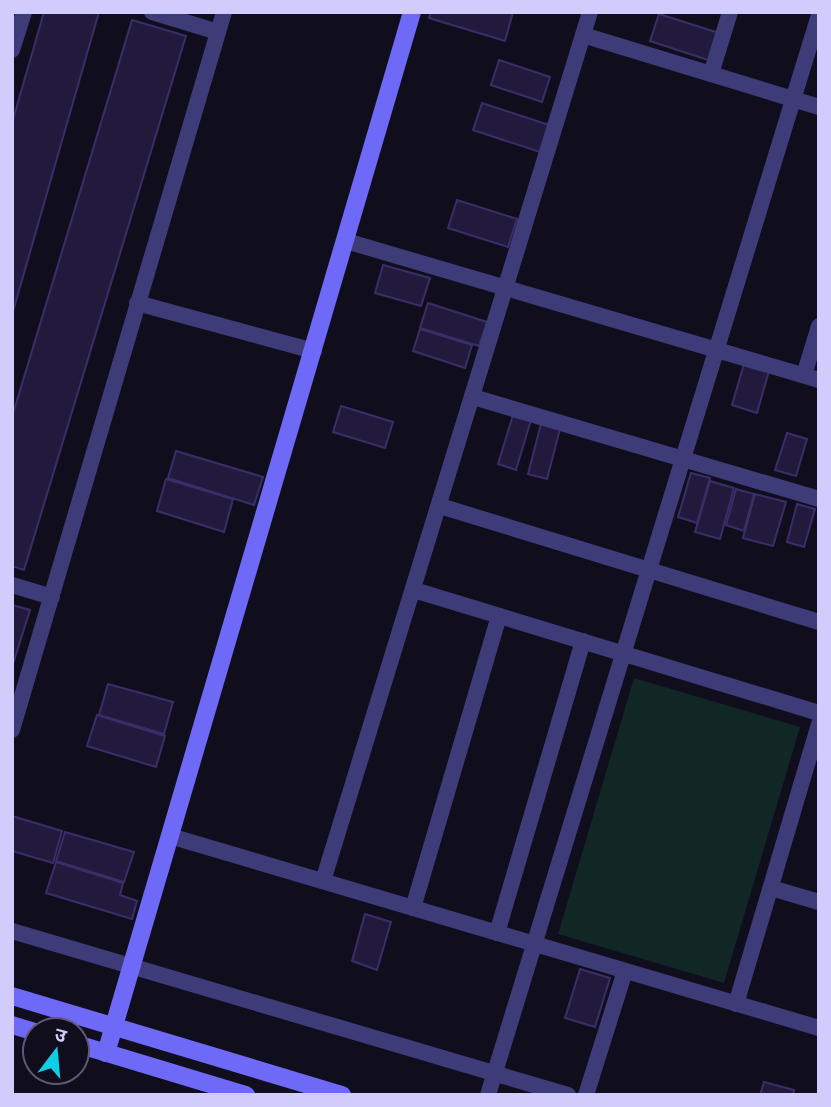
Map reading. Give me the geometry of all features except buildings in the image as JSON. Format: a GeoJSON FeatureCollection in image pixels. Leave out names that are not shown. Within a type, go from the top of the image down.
{"type":"FeatureCollection","features":[{"type":"Feature","properties":{"kind":"street"},"geometry":{"type":"LineString","coordinates":[[12,50],[24,12]]}},
{"type":"Feature","properties":{"kind":"street"},"geometry":{"type":"LineString","coordinates":[[152,12],[218,32]]}},
{"type":"Feature","properties":{"kind":"street"},"geometry":{"type":"LineString","coordinates":[[12,730],[224,12]]}},
{"type":"Feature","properties":{"kind":"street"},"geometry":{"type":"LineString","coordinates":[[106,1053],[412,12]]}},
{"type":"Feature","properties":{"kind":"street"},"geometry":{"type":"LineString","coordinates":[[323,881],[508,288],[590,12]]}},
{"type":"Feature","properties":{"kind":"street"},"geometry":{"type":"LineString","coordinates":[[711,75],[730,12]]}},
{"type":"Feature","properties":{"kind":"street"},"geometry":{"type":"LineString","coordinates":[[488,1095],[819,15]]}},
{"type":"Feature","properties":{"kind":"street"},"geometry":{"type":"LineString","coordinates":[[583,35],[819,107]]}},
{"type":"Feature","properties":{"kind":"street"},"geometry":{"type":"LineString","coordinates":[[346,241],[811,378],[819,326]]}},
{"type":"Feature","properties":{"kind":"street"},"geometry":{"type":"LineString","coordinates":[[137,303],[314,351]]}},
{"type":"Feature","properties":{"kind":"street"},"geometry":{"type":"LineString","coordinates":[[473,397],[819,499]]}},
{"type":"Feature","properties":{"kind":"street"},"geometry":{"type":"LineString","coordinates":[[440,506],[819,622]]}},
{"type":"Feature","properties":{"kind":"street"},"geometry":{"type":"LineString","coordinates":[[12,584],[52,597]]}},
{"type":"Feature","properties":{"kind":"street"},"geometry":{"type":"LineString","coordinates":[[414,590],[819,713]]}},
{"type":"Feature","properties":{"kind":"street"},"geometry":{"type":"LineString","coordinates":[[413,908],[499,616]]}},
{"type":"Feature","properties":{"kind":"street"},"geometry":{"type":"LineString","coordinates":[[497,933],[583,641]]}},
{"type":"Feature","properties":{"kind":"street"},"geometry":{"type":"LineString","coordinates":[[736,1004],[819,724]]}},
{"type":"Feature","properties":{"kind":"street"},"geometry":{"type":"LineString","coordinates":[[170,836],[819,1028]]}},
{"type":"Feature","properties":{"kind":"street"},"geometry":{"type":"LineString","coordinates":[[771,888],[819,902]]}},
{"type":"Feature","properties":{"kind":"street"},"geometry":{"type":"LineString","coordinates":[[12,930],[568,1095]]}},
{"type":"Feature","properties":{"kind":"street"},"geometry":{"type":"LineString","coordinates":[[586,1095],[625,971]]}},
{"type":"Feature","properties":{"kind":"street"},"geometry":{"type":"LineString","coordinates":[[12,996],[342,1095]]}},
{"type":"Feature","properties":{"kind":"street"},"geometry":{"type":"LineString","coordinates":[[91,1048],[246,1095]]}},
{"type":"Feature","properties":{"kind":"green space"},"geometry":{"type":"Polygon","coordinates":[[[634,678],[800,727],[724,983],[558,934],[634,678]]]}}]}
